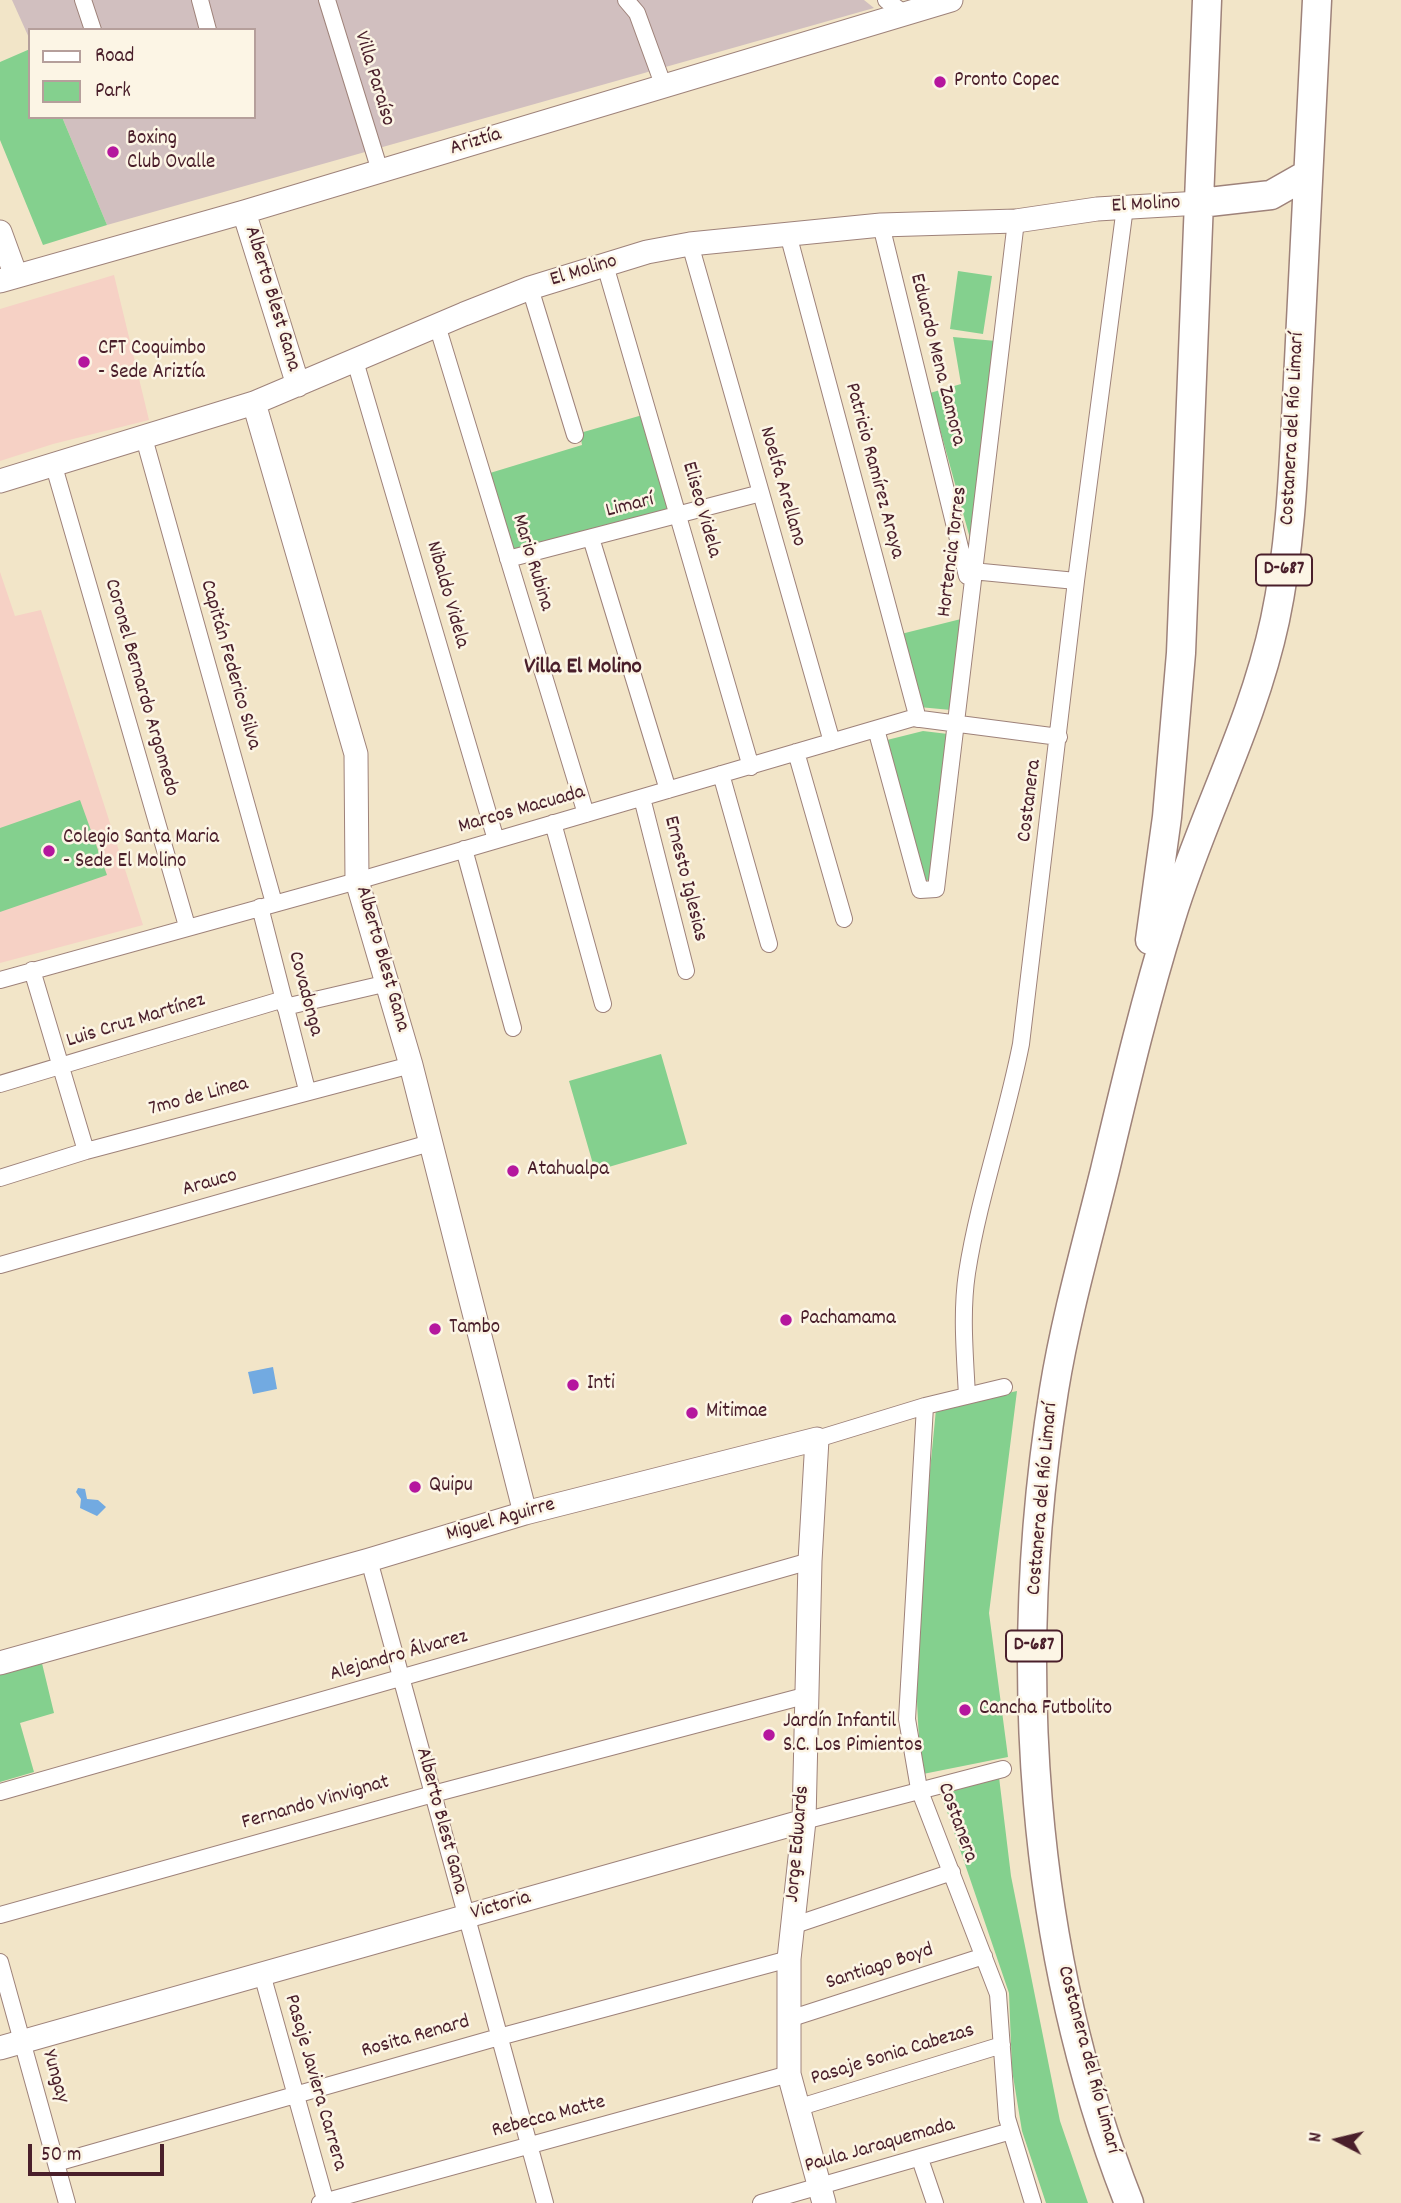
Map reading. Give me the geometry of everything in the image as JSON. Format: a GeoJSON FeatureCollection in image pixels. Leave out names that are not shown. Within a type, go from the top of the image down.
{"type":"FeatureCollection","features":[{"type":"Feature","properties":{"kind":"highway","name":"Costanera del Río Limarí"},"geometry":{"type":"LineString","coordinates":[[1125,1086],[1160,867],[1177,710],[1207,0]]}},
{"type":"Feature","properties":{"kind":"highway","name":"Costanera del Río Limarí"},"geometry":{"type":"LineString","coordinates":[[1129,2203],[1110,2154],[1091,2092],[1056,1936],[1042,1837],[1034,1680],[1039,1516],[1053,1395],[1070,1306],[1125,1086],[1170,920],[1250,712],[1276,614],[1291,506],[1317,0]]}},
{"type":"Feature","properties":{"kind":"highway"},"geometry":{"type":"LineString","coordinates":[[1200,203],[1271,195],[1308,174]]}},
{"type":"Feature","properties":{"kind":"street"},"geometry":{"type":"LineString","coordinates":[[83,0],[92,28]]}},
{"type":"Feature","properties":{"kind":"street"},"geometry":{"type":"LineString","coordinates":[[200,0],[207,28]]}},
{"type":"Feature","properties":{"kind":"street","name":"Villa Paraíso"},"geometry":{"type":"LineString","coordinates":[[327,0],[380,171]]}},
{"type":"Feature","properties":{"kind":"street"},"geometry":{"type":"LineString","coordinates":[[626,0],[637,13],[664,87]]}},
{"type":"Feature","properties":{"kind":"street"},"geometry":{"type":"LineString","coordinates":[[886,0],[905,14]]}},
{"type":"Feature","properties":{"kind":"street","name":"Ariztía"},"geometry":{"type":"LineString","coordinates":[[8,278],[244,212],[942,1]]}},
{"type":"Feature","properties":{"kind":"street","name":"El Molino"},"geometry":{"type":"LineString","coordinates":[[0,481],[254,403],[530,288],[647,252],[690,244],[788,233],[881,225],[1016,221],[1125,207],[1200,203]]}},
{"type":"Feature","properties":{"kind":"street","name":"Costanera"},"geometry":{"type":"LineString","coordinates":[[967,1396],[964,1339],[967,1275],[986,1188],[1008,1112],[1021,1044],[1076,581],[1125,207]]}},
{"type":"Feature","properties":{"kind":"street","name":"Alberto Blest Gana"},"geometry":{"type":"LineString","coordinates":[[244,212],[298,385]]}},
{"type":"Feature","properties":{"kind":"street","name":"Hortencia Torres"},"geometry":{"type":"LineString","coordinates":[[876,729],[920,890],[936,889],[971,579],[1016,221]]}},
{"type":"Feature","properties":{"kind":"street","name":"Eduardo Mena Zamora"},"geometry":{"type":"LineString","coordinates":[[881,225],[971,579]]}},
{"type":"Feature","properties":{"kind":"street"},"geometry":{"type":"LineString","coordinates":[[0,232],[8,278]]}},
{"type":"Feature","properties":{"kind":"street","name":"Patricio Ramírez Araya"},"geometry":{"type":"LineString","coordinates":[[788,233],[918,719]]}},
{"type":"Feature","properties":{"kind":"street","name":"Noelfa Arellano"},"geometry":{"type":"LineString","coordinates":[[690,244],[832,742]]}},
{"type":"Feature","properties":{"kind":"street","name":"Eliseo Videla"},"geometry":{"type":"LineString","coordinates":[[605,265],[751,767]]}},
{"type":"Feature","properties":{"kind":"street"},"geometry":{"type":"LineString","coordinates":[[530,288],[575,435]]}},
{"type":"Feature","properties":{"kind":"street","name":"Mario Rubina"},"geometry":{"type":"LineString","coordinates":[[437,325],[586,814]]}},
{"type":"Feature","properties":{"kind":"street","name":"Nibaldo Videla"},"geometry":{"type":"LineString","coordinates":[[355,361],[496,840]]}},
{"type":"Feature","properties":{"kind":"street","name":"Alberto Blest Gana"},"geometry":{"type":"LineString","coordinates":[[254,403],[356,754],[357,881],[411,1065],[525,1513]]}},
{"type":"Feature","properties":{"kind":"street","name":"Capitán Federico Silva"},"geometry":{"type":"LineString","coordinates":[[144,438],[267,905]]}},
{"type":"Feature","properties":{"kind":"street","name":"Coronel Bernardo Argomedo"},"geometry":{"type":"LineString","coordinates":[[53,463],[187,926]]}},
{"type":"Feature","properties":{"kind":"street","name":"Limarí"},"geometry":{"type":"LineString","coordinates":[[508,559],[761,493]]}},
{"type":"Feature","properties":{"kind":"street","name":"Ernesto Iglesias"},"geometry":{"type":"LineString","coordinates":[[591,538],[668,790]]}},
{"type":"Feature","properties":{"kind":"street"},"geometry":{"type":"LineString","coordinates":[[971,579],[1076,581]]}},
{"type":"Feature","properties":{"kind":"street","name":"Marcos Macuada"},"geometry":{"type":"LineString","coordinates":[[0,980],[357,881],[796,752],[918,719],[1059,737]]}},
{"type":"Feature","properties":{"kind":"street"},"geometry":{"type":"LineString","coordinates":[[796,752],[844,919]]}},
{"type":"Feature","properties":{"kind":"street"},"geometry":{"type":"LineString","coordinates":[[721,774],[769,944]]}},
{"type":"Feature","properties":{"kind":"street","name":"Ernesto Iglesias"},"geometry":{"type":"LineString","coordinates":[[642,797],[686,971]]}},
{"type":"Feature","properties":{"kind":"street"},"geometry":{"type":"LineString","coordinates":[[553,823],[603,1004]]}},
{"type":"Feature","properties":{"kind":"street"},"geometry":{"type":"LineString","coordinates":[[464,849],[513,1028]]}},
{"type":"Feature","properties":{"kind":"street","name":"Covadonga"},"geometry":{"type":"LineString","coordinates":[[267,905],[284,1003],[307,1090]]}},
{"type":"Feature","properties":{"kind":"street"},"geometry":{"type":"LineString","coordinates":[[32,970],[86,1151]]}},
{"type":"Feature","properties":{"kind":"street","name":"Luis Cruz Martínez"},"geometry":{"type":"LineString","coordinates":[[0,1084],[284,1003],[388,983]]}},
{"type":"Feature","properties":{"kind":"street","name":"7mo de Linea"},"geometry":{"type":"LineString","coordinates":[[0,1178],[86,1151],[307,1090],[411,1065]]}},
{"type":"Feature","properties":{"kind":"street","name":"Arauco"},"geometry":{"type":"LineString","coordinates":[[0,1265],[430,1143]]}},
{"type":"Feature","properties":{"kind":"street","name":"Miguel Aguirre"},"geometry":{"type":"LineString","coordinates":[[0,1663],[369,1560],[525,1513],[817,1439],[925,1406],[1004,1387]]}},
{"type":"Feature","properties":{"kind":"street","name":"Costanera"},"geometry":{"type":"LineString","coordinates":[[925,1406],[907,1719],[919,1789],[998,1994],[1007,2118],[1033,2203]]}},
{"type":"Feature","properties":{"kind":"street","name":"Jorge Edwards"},"geometry":{"type":"LineString","coordinates":[[817,1439],[810,1561],[804,1821],[789,1959],[789,2074],[821,2195]]}},
{"type":"Feature","properties":{"kind":"street","name":"Alberto Blest Gana"},"geometry":{"type":"LineString","coordinates":[[369,1560],[545,2203]]}},
{"type":"Feature","properties":{"kind":"street","name":"Alejandro Álvarez"},"geometry":{"type":"LineString","coordinates":[[0,1792],[810,1561]]}},
{"type":"Feature","properties":{"kind":"street","name":"Fernando Vinvignat"},"geometry":{"type":"LineString","coordinates":[[0,1914],[433,1794],[808,1695]]}},
{"type":"Feature","properties":{"kind":"street","name":"Victoria"},"geometry":{"type":"LineString","coordinates":[[0,2048],[919,1789],[1003,1769]]}},
{"type":"Feature","properties":{"kind":"street"},"geometry":{"type":"LineString","coordinates":[[792,1926],[952,1872]]}},
{"type":"Feature","properties":{"kind":"street","name":"Santiago Boyd"},"geometry":{"type":"LineString","coordinates":[[789,2020],[984,1956]]}},
{"type":"Feature","properties":{"kind":"street","name":"Rosita Renard"},"geometry":{"type":"LineString","coordinates":[[56,2163],[499,2037],[789,1959]]}},
{"type":"Feature","properties":{"kind":"street","name":"Yungay"},"geometry":{"type":"LineString","coordinates":[[0,1962],[67,2203]]}},
{"type":"Feature","properties":{"kind":"street","name":"Pasaje Javiera Carrera"},"geometry":{"type":"LineString","coordinates":[[262,1975],[324,2203]]}},
{"type":"Feature","properties":{"kind":"street","name":"Pasaje Sonia Cabezas"},"geometry":{"type":"LineString","coordinates":[[797,2108],[1002,2045]]}},
{"type":"Feature","properties":{"kind":"street","name":"Rebecca Matte"},"geometry":{"type":"LineString","coordinates":[[324,2203],[789,2074]]}},
{"type":"Feature","properties":{"kind":"street","name":"Paula Jaraquemada"},"geometry":{"type":"LineString","coordinates":[[761,2203],[821,2195],[920,2159],[1011,2131]]}},
{"type":"Feature","properties":{"kind":"street"},"geometry":{"type":"LineString","coordinates":[[920,2159],[935,2203]]}},
{"type":"Feature","properties":{"kind":"shaded area"},"geometry":{"type":"Polygon","coordinates":[[[12,0],[864,0],[874,8],[107,225],[63,119],[256,119],[256,28],[28,28],[28,36],[12,0]]]}},
{"type":"Feature","properties":{"kind":"shaded area","name":"CFT Coquimbo - Sede Ariztía"},"geometry":{"type":"Polygon","coordinates":[[[114,275],[149,420],[53,444],[0,461],[0,309],[114,275]]]}},
{"type":"Feature","properties":{"kind":"shaded area","name":"Colegio Santa Maria - Sede El Molino"},"geometry":{"type":"Polygon","coordinates":[[[0,572],[15,616],[41,610],[143,925],[0,963],[0,572]]]}},
{"type":"Feature","properties":{"kind":"green space"},"geometry":{"type":"Polygon","coordinates":[[[28,50],[28,119],[63,119],[107,225],[43,245],[0,140],[0,62],[28,50]]]}},
{"type":"Feature","properties":{"kind":"green space"},"geometry":{"type":"Polygon","coordinates":[[[958,271],[992,276],[983,334],[950,329],[958,271]]]}},
{"type":"Feature","properties":{"kind":"green space"},"geometry":{"type":"Polygon","coordinates":[[[953,337],[996,341],[971,542],[930,393],[961,384],[953,337]]]}},
{"type":"Feature","properties":{"kind":"green space"},"geometry":{"type":"Polygon","coordinates":[[[646,414],[671,510],[514,552],[490,473],[582,445],[580,433],[646,414]]]}},
{"type":"Feature","properties":{"kind":"green space"},"geometry":{"type":"Polygon","coordinates":[[[961,619],[951,710],[919,707],[901,634],[961,619]]]}},
{"type":"Feature","properties":{"kind":"green space"},"geometry":{"type":"Polygon","coordinates":[[[923,731],[948,734],[933,879],[922,881],[887,740],[923,731]]]}},
{"type":"Feature","properties":{"kind":"green space","name":"Colegio Santa Maria - Sede El Molino"},"geometry":{"type":"Polygon","coordinates":[[[80,800],[107,875],[0,912],[0,828],[80,800]]]}},
{"type":"Feature","properties":{"kind":"green space"},"geometry":{"type":"Polygon","coordinates":[[[661,1054],[687,1144],[595,1171],[569,1081],[661,1054]]]}},
{"type":"Feature","properties":{"kind":"green space"},"geometry":{"type":"Polygon","coordinates":[[[1017,1391],[989,1613],[1008,1757],[923,1774],[917,1637],[936,1409],[1017,1391]]]}},
{"type":"Feature","properties":{"kind":"green space"},"geometry":{"type":"Polygon","coordinates":[[[40,1655],[54,1713],[20,1723],[34,1772],[0,1782],[0,1665],[40,1655]]]}},
{"type":"Feature","properties":{"kind":"green space"},"geometry":{"type":"Polygon","coordinates":[[[999,1777],[1011,1876],[1060,2121],[1088,2203],[1046,2203],[1022,2131],[1012,2070],[1009,1993],[940,1791],[999,1777]]]}},
{"type":"Feature","properties":{"kind":"water"},"geometry":{"type":"Polygon","coordinates":[[[273,1367],[277,1389],[253,1394],[248,1372],[273,1367]]]}},
{"type":"Feature","properties":{"kind":"water"},"geometry":{"type":"Polygon","coordinates":[[[78,1488],[85,1489],[87,1499],[98,1500],[106,1507],[97,1516],[80,1508],[81,1499],[76,1492],[78,1488]]]}},
{"type":"Feature","properties":{"kind":"place","name":"Pronto Copec"},"geometry":{"type":"Point","coordinates":[940,82]}},
{"type":"Feature","properties":{"kind":"place","name":"Boxing Club Ovalle"},"geometry":{"type":"Point","coordinates":[113,152]}},
{"type":"Feature","properties":{"kind":"place","name":"CFT Coquimbo - Sede Ariztía"},"geometry":{"type":"Point","coordinates":[84,362]}},
{"type":"Feature","properties":{"kind":"place","name":"Colegio Santa Maria - Sede El Molino"},"geometry":{"type":"Point","coordinates":[49,851]}},
{"type":"Feature","properties":{"kind":"place","name":"Atahualpa"},"geometry":{"type":"Point","coordinates":[513,1171]}},
{"type":"Feature","properties":{"kind":"place","name":"Pachamama"},"geometry":{"type":"Point","coordinates":[786,1320]}},
{"type":"Feature","properties":{"kind":"place","name":"Tambo"},"geometry":{"type":"Point","coordinates":[435,1329]}},
{"type":"Feature","properties":{"kind":"place","name":"Inti"},"geometry":{"type":"Point","coordinates":[573,1385]}},
{"type":"Feature","properties":{"kind":"place","name":"Mitimae"},"geometry":{"type":"Point","coordinates":[692,1413]}},
{"type":"Feature","properties":{"kind":"place","name":"Quipu"},"geometry":{"type":"Point","coordinates":[415,1487]}},
{"type":"Feature","properties":{"kind":"place","name":"Cancha Futbolito"},"geometry":{"type":"Point","coordinates":[965,1710]}},
{"type":"Feature","properties":{"kind":"place","name":"Jardín Infantil S.C. Los Pimientos"},"geometry":{"type":"Point","coordinates":[769,1735]}},
{"type":"Feature","properties":{"kind":"district","name":"Villa El Molino"},"geometry":{"type":"Point","coordinates":[583,669]}}]}
